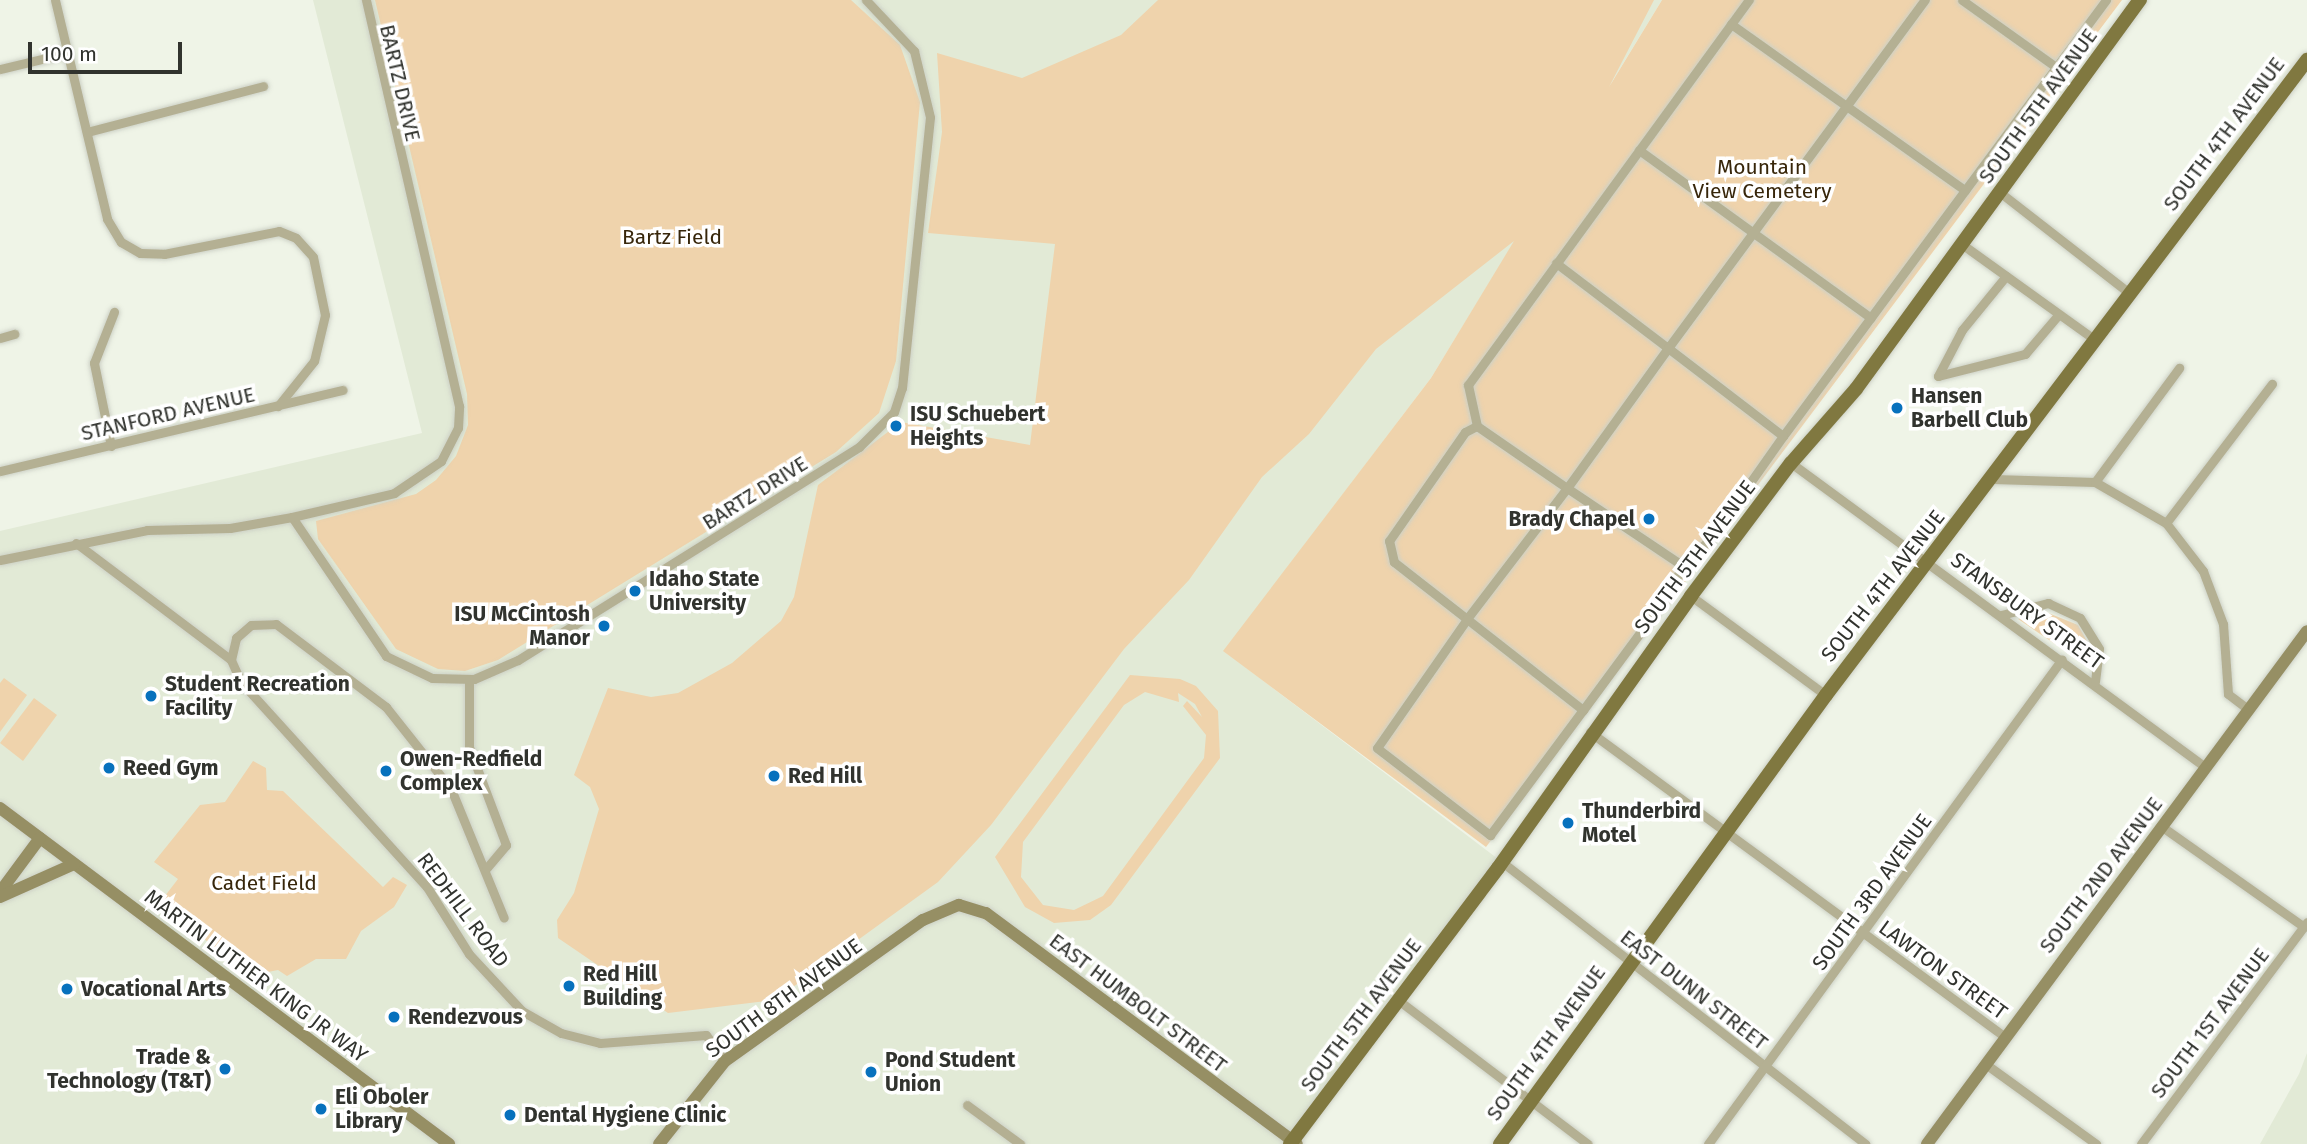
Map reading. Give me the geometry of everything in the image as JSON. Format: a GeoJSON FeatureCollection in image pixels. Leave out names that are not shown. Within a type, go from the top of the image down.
{"type":"FeatureCollection","features":[{"type":"Feature","properties":{"kind":"main road","name":"SOUTH 5TH AVENUE"},"geometry":{"type":"LineString","coordinates":[[1293,1143],[1502,862],[1590,732],[1791,463],[1856,389],[2002,194],[2140,0]]}},
{"type":"Feature","properties":{"kind":"main road","name":"SOUTH 4TH AVENUE"},"geometry":{"type":"LineString","coordinates":[[1500,1144],[1826,695],[1993,479],[2129,292],[2307,60]]}},
{"type":"Feature","properties":{"kind":"street"},"geometry":{"type":"LineString","coordinates":[[55,0],[107,219],[121,242],[140,253],[164,254],[279,231],[296,238],[313,257],[325,315],[317,350],[278,406]]}},
{"type":"Feature","properties":{"kind":"street","name":"BARTZ DRIVE"},"geometry":{"type":"LineString","coordinates":[[0,560],[76,543],[292,517],[413,485],[441,461],[458,428],[449,353],[366,0]]}},
{"type":"Feature","properties":{"kind":"street","name":"BARTZ DRIVE"},"geometry":{"type":"LineString","coordinates":[[292,517],[386,656],[432,678],[469,679],[518,660],[799,487],[859,447],[894,412],[902,388],[930,117],[914,51],[866,0]]}},
{"type":"Feature","properties":{"kind":"street"},"geometry":{"type":"LineString","coordinates":[[1683,566],[1477,426],[1468,385],[1749,0]]}},
{"type":"Feature","properties":{"kind":"street"},"geometry":{"type":"LineString","coordinates":[[1925,0],[1567,488],[1467,619],[1377,748],[1490,835],[1583,710],[1683,566],[1711,538],[1783,436],[2106,0]]}},
{"type":"Feature","properties":{"kind":"street"},"geometry":{"type":"LineString","coordinates":[[1962,0],[2056,67]]}},
{"type":"Feature","properties":{"kind":"street"},"geometry":{"type":"LineString","coordinates":[[1731,23],[1965,190]]}},
{"type":"Feature","properties":{"kind":"street"},"geometry":{"type":"LineString","coordinates":[[0,68],[67,53]]}},
{"type":"Feature","properties":{"kind":"street"},"geometry":{"type":"LineString","coordinates":[[87,132],[263,86]]}},
{"type":"Feature","properties":{"kind":"street"},"geometry":{"type":"LineString","coordinates":[[1639,150],[1871,318]]}},
{"type":"Feature","properties":{"kind":"street"},"geometry":{"type":"LineString","coordinates":[[2002,194],[2129,292]]}},
{"type":"Feature","properties":{"kind":"street"},"geometry":{"type":"LineString","coordinates":[[1963,244],[2094,339]]}},
{"type":"Feature","properties":{"kind":"street"},"geometry":{"type":"LineString","coordinates":[[1556,263],[1783,436]]}},
{"type":"Feature","properties":{"kind":"street"},"geometry":{"type":"LineString","coordinates":[[2006,276],[1962,330],[1938,376],[2025,354],[2059,314]]}},
{"type":"Feature","properties":{"kind":"street"},"geometry":{"type":"LineString","coordinates":[[111,446],[94,363],[114,313]]}},
{"type":"Feature","properties":{"kind":"street"},"geometry":{"type":"LineString","coordinates":[[0,338],[14,334]]}},
{"type":"Feature","properties":{"kind":"street"},"geometry":{"type":"LineString","coordinates":[[2095,482],[2179,368]]}},
{"type":"Feature","properties":{"kind":"street"},"geometry":{"type":"LineString","coordinates":[[2166,523],[2272,384]]}},
{"type":"Feature","properties":{"kind":"street","name":"STANFORD AVENUE"},"geometry":{"type":"LineString","coordinates":[[0,471],[343,390]]}},
{"type":"Feature","properties":{"kind":"street"},"geometry":{"type":"LineString","coordinates":[[1477,426],[1465,432],[1389,541],[1394,562],[1583,710]]}},
{"type":"Feature","properties":{"kind":"street","name":"STANSBURY STREET"},"geometry":{"type":"LineString","coordinates":[[1791,463],[2095,682],[2205,767]]}},
{"type":"Feature","properties":{"kind":"street"},"geometry":{"type":"LineString","coordinates":[[1993,479],[2095,482],[2166,523],[2203,571],[2223,624],[2228,694],[2248,709]]}},
{"type":"Feature","properties":{"kind":"street","name":"REDHILL ROAD"},"geometry":{"type":"LineString","coordinates":[[76,543],[230,660],[241,682],[427,887],[469,954],[522,1011],[561,1033],[600,1043],[706,1035],[725,1060]]}},
{"type":"Feature","properties":{"kind":"street"},"geometry":{"type":"LineString","coordinates":[[1691,596],[1826,695]]}},
{"type":"Feature","properties":{"kind":"street"},"geometry":{"type":"LineString","coordinates":[[2001,615],[2048,603],[2080,618],[2099,649],[2095,682]]}},
{"type":"Feature","properties":{"kind":"street","name":"REDHILL ROAD"},"geometry":{"type":"LineString","coordinates":[[230,660],[236,638],[251,625],[276,624],[386,706],[451,789],[487,868],[504,918]]}},
{"type":"Feature","properties":{"kind":"street","name":"SOUTH 2ND AVENUE"},"geometry":{"type":"LineString","coordinates":[[1927,1144],[2307,631]]}},
{"type":"Feature","properties":{"kind":"street","name":"SOUTH 3RD AVENUE"},"geometry":{"type":"LineString","coordinates":[[1708,1144],[2062,659]]}},
{"type":"Feature","properties":{"kind":"street"},"geometry":{"type":"LineString","coordinates":[[469,679],[469,747],[506,845],[487,868]]}},
{"type":"Feature","properties":{"kind":"street","name":"LAWTON STREET"},"geometry":{"type":"LineString","coordinates":[[1590,732],[2005,1037]]}},
{"type":"Feature","properties":{"kind":"street","name":"MARTIN LUTHER KING JR WAY"},"geometry":{"type":"LineString","coordinates":[[0,808],[441,1141]]}},
{"type":"Feature","properties":{"kind":"street"},"geometry":{"type":"LineString","coordinates":[[2161,826],[2305,925]]}},
{"type":"Feature","properties":{"kind":"street"},"geometry":{"type":"LineString","coordinates":[[0,895],[40,838]]}},
{"type":"Feature","properties":{"kind":"street","name":"EAST DUNN STREET"},"geometry":{"type":"LineString","coordinates":[[1502,862],[1866,1144]]}},
{"type":"Feature","properties":{"kind":"street"},"geometry":{"type":"LineString","coordinates":[[0,895],[74,864]]}},
{"type":"Feature","properties":{"kind":"street","name":"SOUTH 8TH AVENUE"},"geometry":{"type":"LineString","coordinates":[[659,1144],[725,1060],[923,920],[952,906]]}},
{"type":"Feature","properties":{"kind":"street","name":"EAST HUMBOLT STREET"},"geometry":{"type":"LineString","coordinates":[[952,906],[986,913],[1293,1143]]}},
{"type":"Feature","properties":{"kind":"street","name":"SOUTH 1ST AVENUE"},"geometry":{"type":"LineString","coordinates":[[2141,1144],[2305,925]]}},
{"type":"Feature","properties":{"kind":"street"},"geometry":{"type":"LineString","coordinates":[[1398,1000],[1588,1144]]}},
{"type":"Feature","properties":{"kind":"street"},"geometry":{"type":"LineString","coordinates":[[1987,1065],[2096,1144]]}},
{"type":"Feature","properties":{"kind":"street"},"geometry":{"type":"LineString","coordinates":[[967,1105],[1020,1144]]}},
{"type":"Feature","properties":{"kind":"shaded area","name":"Idaho State University"},"geometry":{"type":"Polygon","coordinates":[[[313,0],[1662,0],[1431,378],[1224,651],[1502,862],[1290,1144],[0,1144],[0,531],[422,433],[313,0]]]}},
{"type":"Feature","properties":{"kind":"shaded area"},"geometry":{"type":"Polygon","coordinates":[[[2307,1053],[2307,1144],[2260,1144],[2299,1074],[2307,1053]]]}},
{"type":"Feature","properties":{"kind":"green space","name":"Bartz Field"},"geometry":{"type":"Polygon","coordinates":[[[375,0],[851,0],[900,45],[920,102],[896,361],[879,413],[836,452],[498,660],[465,671],[438,669],[396,649],[318,539],[316,521],[416,494],[436,480],[456,456],[468,425],[467,394],[375,0]]]}},
{"type":"Feature","properties":{"kind":"green space","name":"Mountain View Cemetery"},"geometry":{"type":"Polygon","coordinates":[[[1158,0],[1654,0],[1609,87],[1662,0],[2122,0],[1486,847],[1223,651],[1431,378],[1514,241],[1376,349],[1309,434],[1262,477],[1189,580],[1124,649],[991,825],[938,882],[775,1000],[668,1013],[558,938],[557,920],[574,893],[599,809],[590,787],[574,775],[608,688],[651,697],[678,693],[732,663],[781,621],[794,597],[818,485],[901,422],[1030,445],[1055,244],[928,233],[942,132],[937,53],[1022,78],[1121,35],[1158,0]]]}},
{"type":"Feature","properties":{"kind":"green space"},"geometry":{"type":"Polygon","coordinates":[[[2041,610],[2078,625],[2092,650],[2092,669],[2018,619],[2041,610]]]}},
{"type":"Feature","properties":{"kind":"green space"},"geometry":{"type":"Polygon","coordinates":[[[1130,675],[1180,679],[1196,686],[1218,711],[1220,758],[1111,905],[1090,920],[1054,923],[1025,907],[995,857],[1130,675]],[[1145,692],[1124,705],[1023,842],[1021,877],[1043,905],[1074,910],[1103,896],[1204,758],[1206,735],[1183,706],[1187,701],[1202,717],[1195,704],[1178,693],[1179,702],[1145,692]]]}},
{"type":"Feature","properties":{"kind":"green space"},"geometry":{"type":"Polygon","coordinates":[[[4,678],[27,695],[0,732],[0,683],[4,678]]]}},
{"type":"Feature","properties":{"kind":"green space"},"geometry":{"type":"Polygon","coordinates":[[[34,698],[57,715],[23,761],[0,743],[34,698]]]}},
{"type":"Feature","properties":{"kind":"green space","name":"Cadet Field"},"geometry":{"type":"Polygon","coordinates":[[[253,761],[266,768],[267,790],[283,791],[383,887],[393,877],[407,885],[394,907],[361,931],[346,959],[316,959],[287,976],[278,970],[253,975],[158,905],[178,879],[154,862],[200,805],[225,802],[253,761]]]}},
{"type":"Feature","properties":{"kind":"place","name":"Hansen Barbell Club"},"geometry":{"type":"Point","coordinates":[1897,408]}},
{"type":"Feature","properties":{"kind":"place","name":"ISU Schuebert Heights"},"geometry":{"type":"Point","coordinates":[896,426]}},
{"type":"Feature","properties":{"kind":"place","name":"Brady Chapel"},"geometry":{"type":"Point","coordinates":[1649,519]}},
{"type":"Feature","properties":{"kind":"place","name":"Idaho State University"},"geometry":{"type":"Point","coordinates":[635,591]}},
{"type":"Feature","properties":{"kind":"place","name":"ISU McCintosh Manor"},"geometry":{"type":"Point","coordinates":[604,626]}},
{"type":"Feature","properties":{"kind":"place","name":"Student Recreation Facility"},"geometry":{"type":"Point","coordinates":[151,696]}},
{"type":"Feature","properties":{"kind":"place","name":"Reed Gym"},"geometry":{"type":"Point","coordinates":[109,768]}},
{"type":"Feature","properties":{"kind":"place","name":"Owen-Redfield Complex"},"geometry":{"type":"Point","coordinates":[386,771]}},
{"type":"Feature","properties":{"kind":"place","name":"Red Hill"},"geometry":{"type":"Point","coordinates":[774,776]}},
{"type":"Feature","properties":{"kind":"place","name":"Thunderbird Motel"},"geometry":{"type":"Point","coordinates":[1568,823]}},
{"type":"Feature","properties":{"kind":"place","name":"Red Hill Building"},"geometry":{"type":"Point","coordinates":[569,986]}},
{"type":"Feature","properties":{"kind":"place","name":"Vocational Arts"},"geometry":{"type":"Point","coordinates":[67,989]}},
{"type":"Feature","properties":{"kind":"place","name":"Rendezvous"},"geometry":{"type":"Point","coordinates":[394,1017]}},
{"type":"Feature","properties":{"kind":"place","name":"Trade & Technology (T&T)"},"geometry":{"type":"Point","coordinates":[225,1069]}},
{"type":"Feature","properties":{"kind":"place","name":"Pond Student Union"},"geometry":{"type":"Point","coordinates":[871,1072]}},
{"type":"Feature","properties":{"kind":"place","name":"Eli Oboler Library"},"geometry":{"type":"Point","coordinates":[321,1109]}},
{"type":"Feature","properties":{"kind":"place","name":"Dental Hygiene Clinic"},"geometry":{"type":"Point","coordinates":[510,1115]}}]}
